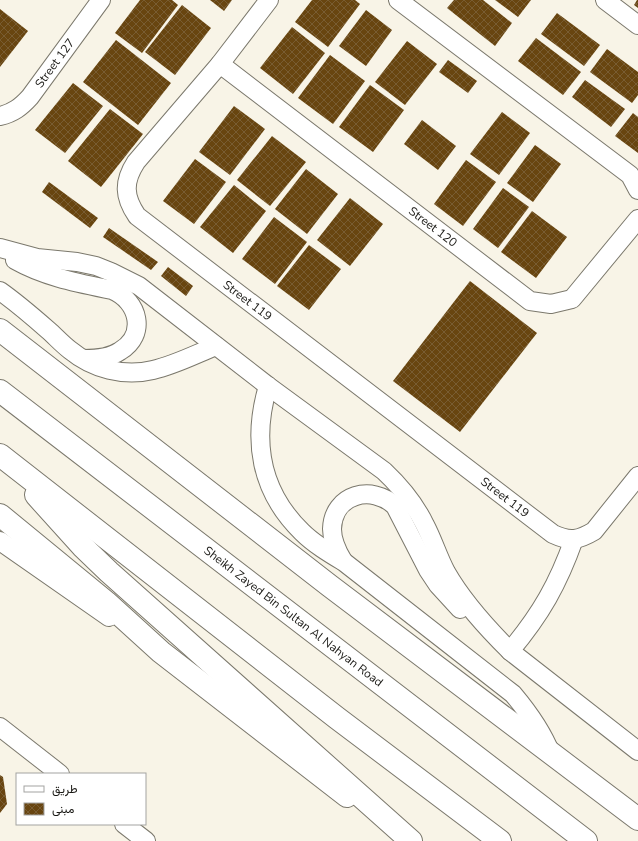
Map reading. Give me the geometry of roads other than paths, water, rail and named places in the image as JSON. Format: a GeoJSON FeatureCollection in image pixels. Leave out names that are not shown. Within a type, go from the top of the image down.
{"type":"FeatureCollection","features":[{"type":"Feature","properties":{"kind":"main road"},"geometry":{"type":"LineString","coordinates":[[0,330],[330,586],[638,819]]}},
{"type":"Feature","properties":{"kind":"main road","name":"Sheikh Zayed Bin Sultan Al Nahyan Road"},"geometry":{"type":"LineString","coordinates":[[0,391],[586,841]]}},
{"type":"Feature","properties":{"kind":"main road"},"geometry":{"type":"LineString","coordinates":[[0,455],[82,546],[109,572],[412,841]]}},
{"type":"Feature","properties":{"kind":"main road"},"geometry":{"type":"LineString","coordinates":[[0,455],[337,718],[500,841]]}},
{"type":"Feature","properties":{"kind":"main road"},"geometry":{"type":"LineString","coordinates":[[0,515],[106,602],[160,652],[406,841]]}},
{"type":"Feature","properties":{"kind":"main road"},"geometry":{"type":"LineString","coordinates":[[618,804],[638,813]]}},
{"type":"Feature","properties":{"kind":"street","name":"Street 127"},"geometry":{"type":"LineString","coordinates":[[0,116],[9,114],[20,107],[30,97],[101,0]]}},
{"type":"Feature","properties":{"kind":"street","name":"Street 119"},"geometry":{"type":"LineString","coordinates":[[269,0],[220,64],[136,162],[130,172],[126,184],[127,195],[131,206],[137,216],[553,534],[563,538],[574,539]]}},
{"type":"Feature","properties":{"kind":"street"},"geometry":{"type":"LineString","coordinates":[[398,0],[630,175],[638,190]]}},
{"type":"Feature","properties":{"kind":"street"},"geometry":{"type":"LineString","coordinates":[[605,0],[638,25]]}},
{"type":"Feature","properties":{"kind":"street","name":"Street 120"},"geometry":{"type":"LineString","coordinates":[[220,64],[530,301],[551,304],[572,299],[638,219]]}},
{"type":"Feature","properties":{"kind":"street"},"geometry":{"type":"LineString","coordinates":[[0,248],[37,258],[77,262],[111,272],[139,286],[268,386],[384,471],[397,483],[418,510],[446,572],[459,593],[491,632],[510,651],[638,752]]}},
{"type":"Feature","properties":{"kind":"street"},"geometry":{"type":"LineString","coordinates":[[0,252],[39,272],[57,278],[112,290],[120,294],[132,305],[137,322],[136,329],[130,343],[119,352],[102,358],[82,358]]}},
{"type":"Feature","properties":{"kind":"street"},"geometry":{"type":"LineString","coordinates":[[0,291],[70,350],[95,365],[109,370],[138,373],[166,366],[216,346]]}},
{"type":"Feature","properties":{"kind":"street"},"geometry":{"type":"LineString","coordinates":[[268,386],[263,402],[260,420],[259,438],[261,456],[265,473],[272,490],[290,520],[303,533],[344,562],[513,694],[531,716],[542,734],[551,754]]}},
{"type":"Feature","properties":{"kind":"street"},"geometry":{"type":"LineString","coordinates":[[510,651],[527,631],[551,593],[565,564],[574,539],[585,537],[594,531],[638,476]]}},
{"type":"Feature","properties":{"kind":"street"},"geometry":{"type":"LineString","coordinates":[[344,562],[336,550],[333,540],[332,529],[336,512],[348,499],[356,495],[364,493],[381,496],[389,500],[395,506],[419,555],[438,585],[462,611],[476,623],[491,632]]}},
{"type":"Feature","properties":{"kind":"street"},"geometry":{"type":"LineString","coordinates":[[0,541],[160,652]]}},
{"type":"Feature","properties":{"kind":"street"},"geometry":{"type":"LineString","coordinates":[[0,727],[59,773]]}},
{"type":"Feature","properties":{"kind":"street"},"geometry":{"type":"LineString","coordinates":[[125,825],[146,841]]}}]}
